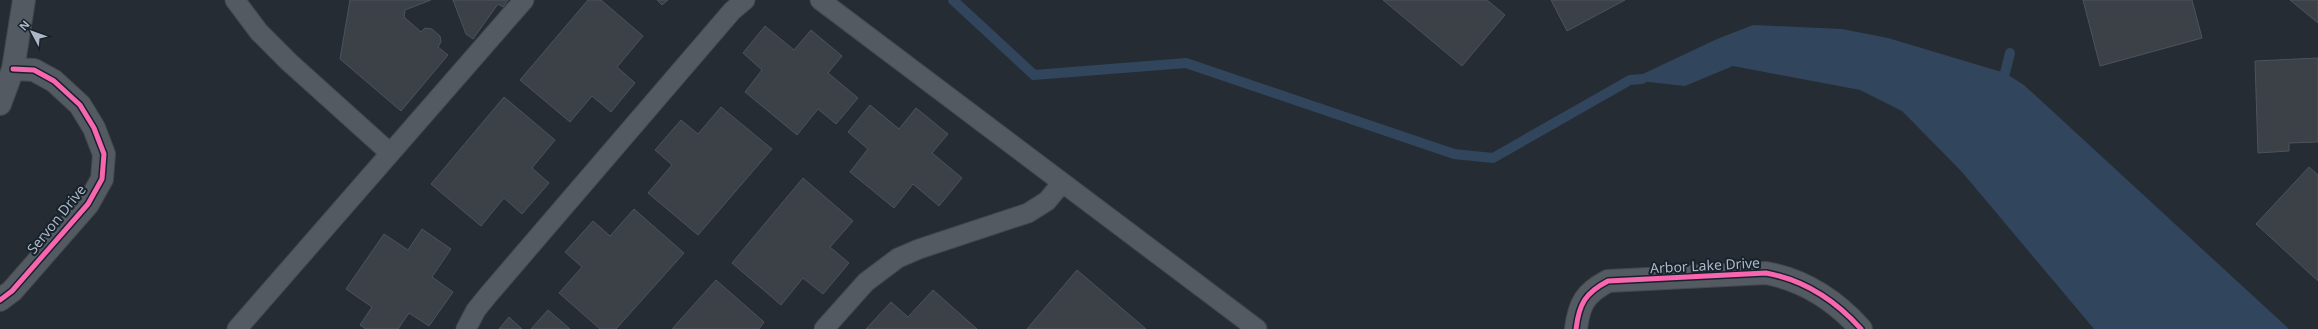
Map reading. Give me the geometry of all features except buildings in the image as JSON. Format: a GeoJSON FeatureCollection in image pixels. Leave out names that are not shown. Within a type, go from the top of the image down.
{"type":"FeatureCollection","features":[{"type":"Feature","properties":{"kind":"street"},"geometry":{"type":"LineString","coordinates":[[0,104],[13,69],[24,0]]}},
{"type":"Feature","properties":{"kind":"street","name":"Servon Drive"},"geometry":{"type":"LineString","coordinates":[[0,300],[12,291],[88,204],[102,179],[104,154],[94,128],[80,105],[54,81],[34,70],[13,69]]}},
{"type":"Feature","properties":{"kind":"street","name":"Arbor Lake Drive"},"geometry":{"type":"LineString","coordinates":[[1576,329],[1578,311],[1586,298],[1596,287],[1608,281],[1623,279],[1656,280],[1730,273],[1766,273],[1784,276],[1807,286],[1837,306],[1861,329]]}},
{"type":"Feature","properties":{"kind":"lane"},"geometry":{"type":"LineString","coordinates":[[236,0],[259,32],[289,62],[390,153]]}},
{"type":"Feature","properties":{"kind":"lane"},"geometry":{"type":"LineString","coordinates":[[237,329],[524,0]]}},
{"type":"Feature","properties":{"kind":"lane"},"geometry":{"type":"LineString","coordinates":[[466,329],[476,310],[489,294],[732,11],[745,0]]}},
{"type":"Feature","properties":{"kind":"lane"},"geometry":{"type":"LineString","coordinates":[[820,0],[1257,329]]}},
{"type":"Feature","properties":{"kind":"lane"},"geometry":{"type":"LineString","coordinates":[[824,329],[866,282],[898,258],[919,248],[1028,213],[1046,201],[1062,183]]}},
{"type":"Feature","properties":{"kind":"water"},"geometry":{"type":"Polygon","coordinates":[[[1753,25],[1842,29],[1888,38],[2005,73],[2024,85],[2289,329],[2094,329],[1962,172],[1902,111],[1860,90],[1733,66],[1685,86],[1630,80],[1717,39],[1753,25]]]}},
{"type":"Feature","properties":{"kind":"waterway"},"geometry":{"type":"LineString","coordinates":[[953,0],[1034,75],[1186,63],[1454,154],[1493,158],[1630,80],[1642,79]]}},
{"type":"Feature","properties":{"kind":"waterway"},"geometry":{"type":"LineString","coordinates":[[2005,73],[2010,53]]}},
{"type":"Feature","properties":{"kind":"cycle path"},"geometry":{"type":"LineString","coordinates":[[0,300],[12,291],[88,204],[102,179],[104,154],[94,128],[80,105],[54,81],[34,70],[13,69]]}},
{"type":"Feature","properties":{"kind":"cycle path"},"geometry":{"type":"LineString","coordinates":[[1576,329],[1577,320],[1584,300],[1600,285],[1608,281],[1766,273],[1780,276],[1806,286],[1830,300],[1861,329]]}}]}
